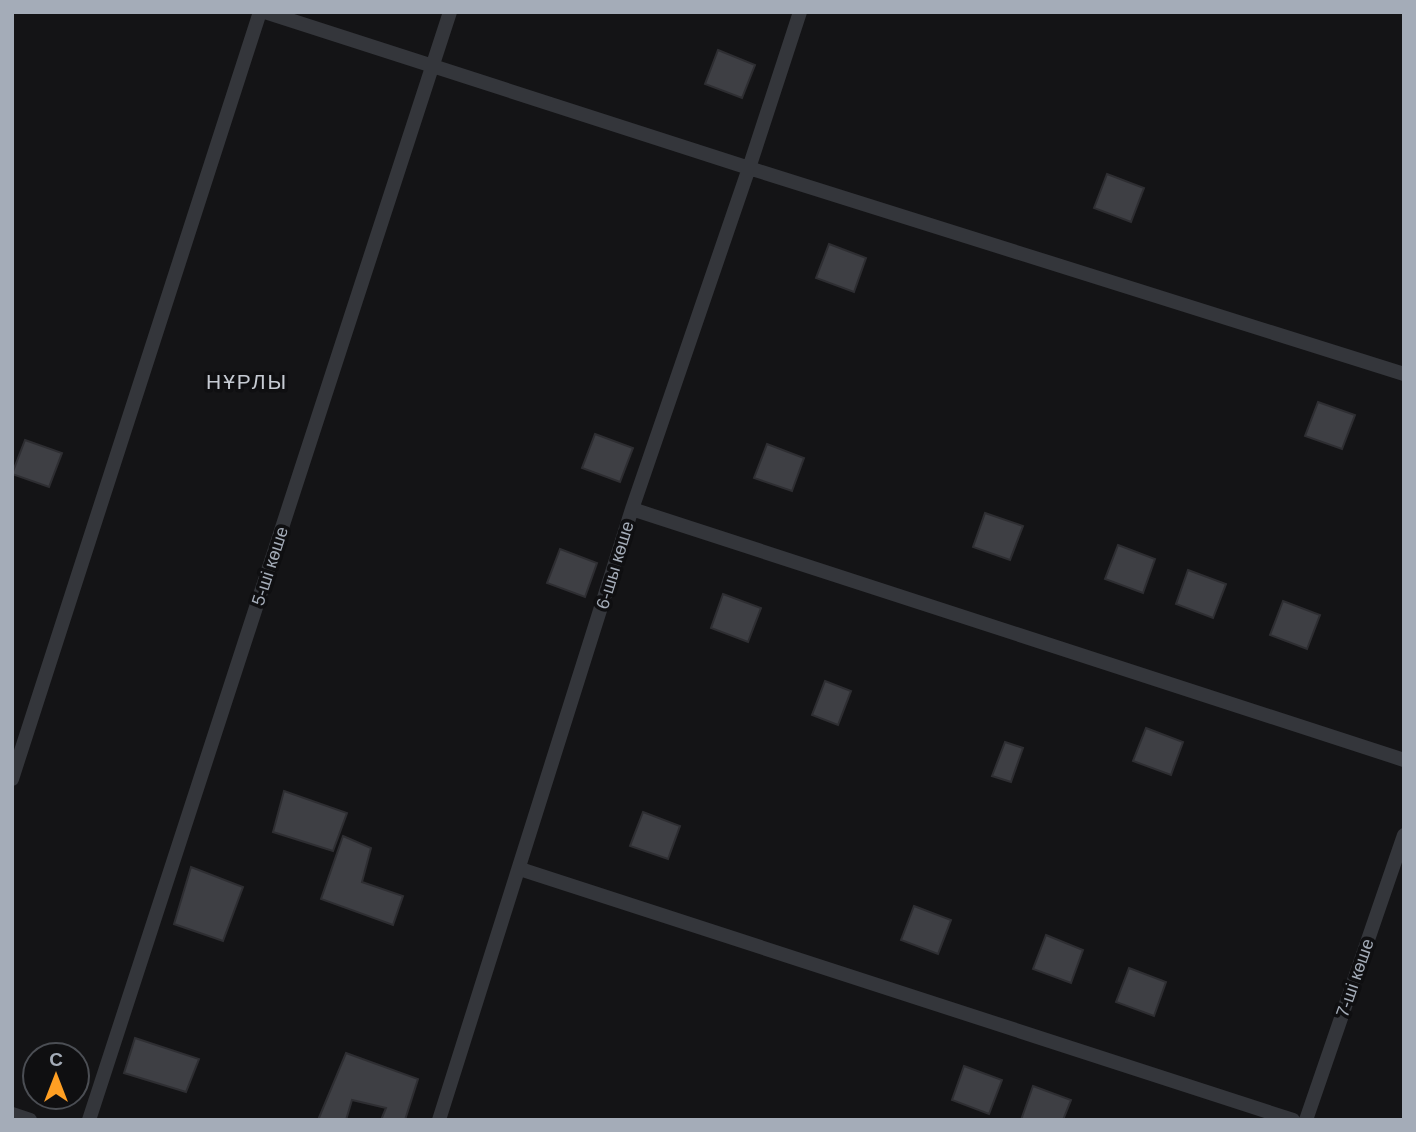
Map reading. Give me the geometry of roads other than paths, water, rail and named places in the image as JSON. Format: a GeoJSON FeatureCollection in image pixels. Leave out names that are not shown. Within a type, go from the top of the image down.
{"type":"FeatureCollection","features":[{"type":"Feature","properties":{"kind":"lane"},"geometry":{"type":"LineString","coordinates":[[12,779],[260,12]]}},
{"type":"Feature","properties":{"kind":"lane"},"geometry":{"type":"LineString","coordinates":[[265,12],[749,169],[1404,374]]}},
{"type":"Feature","properties":{"kind":"lane","name":"5-ші көше"},"geometry":{"type":"LineString","coordinates":[[89,1120],[450,12]]}},
{"type":"Feature","properties":{"kind":"lane","name":"6-шы көше"},"geometry":{"type":"LineString","coordinates":[[439,1120],[632,509],[800,12]]}},
{"type":"Feature","properties":{"kind":"lane"},"geometry":{"type":"LineString","coordinates":[[632,509],[1404,760]]}},
{"type":"Feature","properties":{"kind":"lane","name":"7-ші көше"},"geometry":{"type":"LineString","coordinates":[[1306,1120],[1404,835]]}},
{"type":"Feature","properties":{"kind":"lane"},"geometry":{"type":"LineString","coordinates":[[520,870],[1293,1120]]}},
{"type":"Feature","properties":{"kind":"lane"},"geometry":{"type":"LineString","coordinates":[[12,1114],[30,1120]]}},
{"type":"Feature","properties":{"kind":"district","name":"НҰРЛЫ"},"geometry":{"type":"Point","coordinates":[247,382]}}]}
